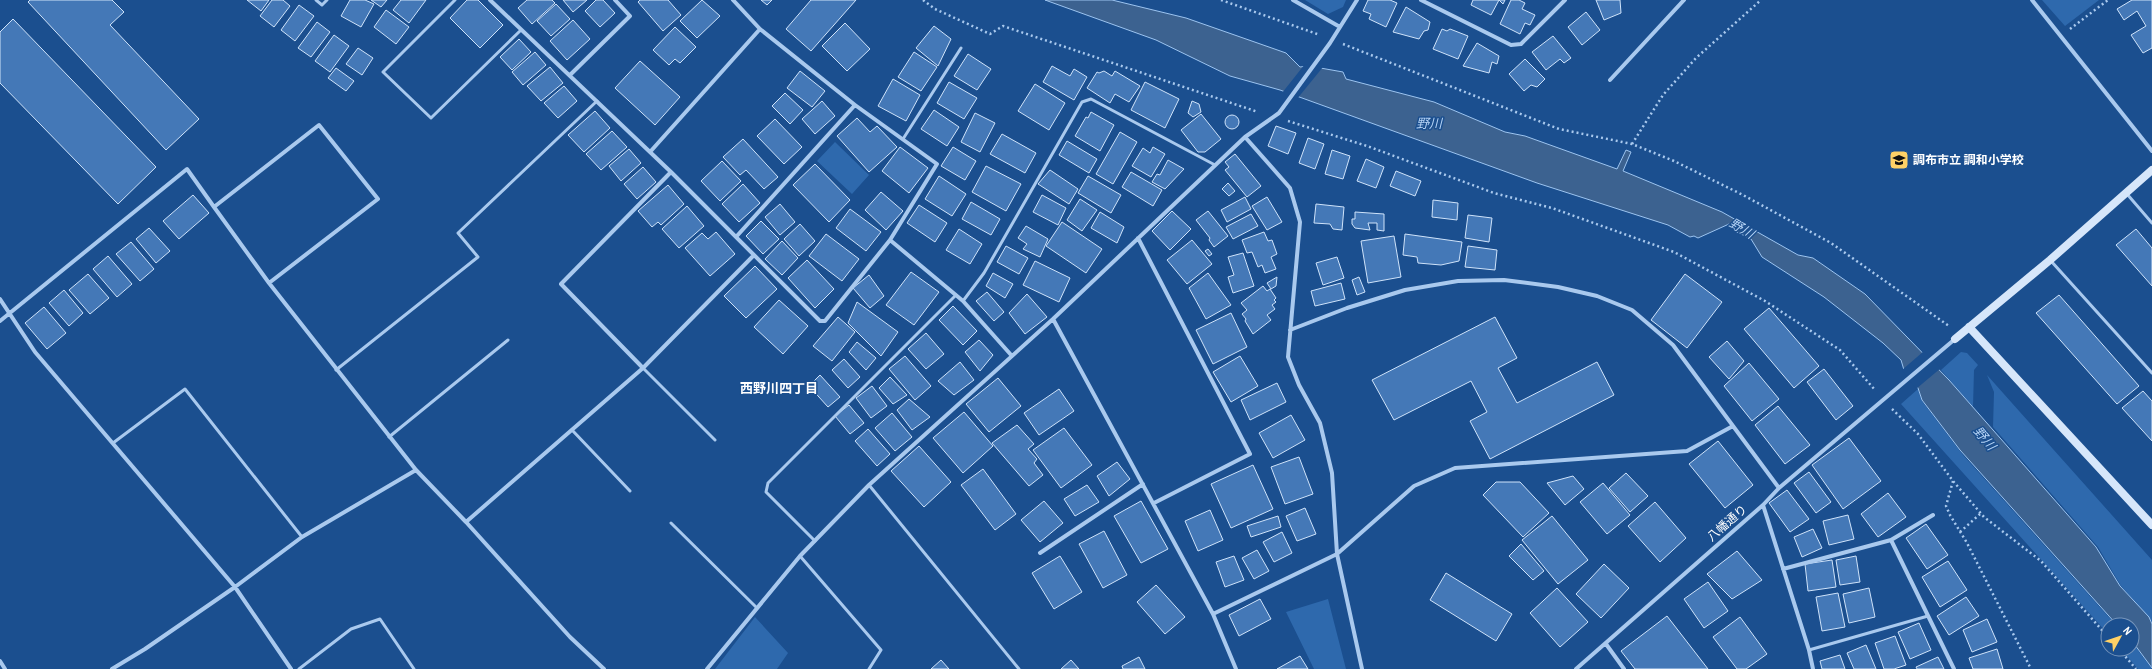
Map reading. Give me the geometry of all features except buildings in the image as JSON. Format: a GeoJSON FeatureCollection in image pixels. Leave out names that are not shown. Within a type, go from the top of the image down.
{"type":"FeatureCollection","features":[{"type":"Feature","properties":{"kind":"street"},"geometry":{"type":"LineString","coordinates":[[490,0],[671,172],[820,321],[825,321],[890,240],[937,164],[855,105],[760,29],[733,0]]}},
{"type":"Feature","properties":{"kind":"street"},"geometry":{"type":"LineString","coordinates":[[570,75],[630,16],[615,0]]}},
{"type":"Feature","properties":{"kind":"street"},"geometry":{"type":"LineString","coordinates":[[1293,0],[1340,27]]}},
{"type":"Feature","properties":{"kind":"street"},"geometry":{"type":"LineString","coordinates":[[707,669],[800,556],[869,485],[1052,319],[1245,137],[1274,117],[1332,41],[1357,0]]}},
{"type":"Feature","properties":{"kind":"street"},"geometry":{"type":"LineString","coordinates":[[1420,0],[1511,44],[1521,44],[1565,0]]}},
{"type":"Feature","properties":{"kind":"street"},"geometry":{"type":"LineString","coordinates":[[1610,80],[1684,0]]}},
{"type":"Feature","properties":{"kind":"street"},"geometry":{"type":"LineString","coordinates":[[2032,0],[2152,151]]}},
{"type":"Feature","properties":{"kind":"street"},"geometry":{"type":"LineString","coordinates":[[650,152],[760,29]]}},
{"type":"Feature","properties":{"kind":"street"},"geometry":{"type":"LineString","coordinates":[[736,237],[855,105]]}},
{"type":"Feature","properties":{"kind":"street"},"geometry":{"type":"LineString","coordinates":[[214,207],[319,125],[378,199],[269,283]]}},
{"type":"Feature","properties":{"kind":"street"},"geometry":{"type":"LineString","coordinates":[[1245,137],[1290,188],[1300,222],[1288,357],[1299,385],[1320,423],[1332,473],[1337,554],[1362,669]]}},
{"type":"Feature","properties":{"kind":"street"},"geometry":{"type":"LineString","coordinates":[[0,321],[187,169],[269,283],[416,470],[466,522],[570,637],[604,669]]}},
{"type":"Feature","properties":{"kind":"street"},"geometry":{"type":"LineString","coordinates":[[1957,336],[2050,260],[2127,194],[2152,170]]}},
{"type":"Feature","properties":{"kind":"street"},"geometry":{"type":"LineString","coordinates":[[643,368],[561,284],[671,172]]}},
{"type":"Feature","properties":{"kind":"street"},"geometry":{"type":"LineString","coordinates":[[1138,238],[1250,454],[1154,503]]}},
{"type":"Feature","properties":{"kind":"street"},"geometry":{"type":"LineString","coordinates":[[890,240],[956,294],[1012,356]]}},
{"type":"Feature","properties":{"kind":"street"},"geometry":{"type":"LineString","coordinates":[[466,522],[643,368],[754,255]]}},
{"type":"Feature","properties":{"kind":"street"},"geometry":{"type":"LineString","coordinates":[[1290,330],[1347,308],[1413,288],[1458,281],[1504,280],[1558,287],[1597,296],[1632,310],[1673,345],[1779,488]]}},
{"type":"Feature","properties":{"kind":"street"},"geometry":{"type":"LineString","coordinates":[[0,299],[35,352],[235,587],[291,669]]}},
{"type":"Feature","properties":{"kind":"street"},"geometry":{"type":"LineString","coordinates":[[1052,319],[1154,503],[1213,614],[1236,669]]}},
{"type":"Feature","properties":{"kind":"street"},"geometry":{"type":"LineString","coordinates":[[1969,327],[2152,525]]}},
{"type":"Feature","properties":{"kind":"street","name":"八幡通り"},"geometry":{"type":"LineString","coordinates":[[1576,669],[1764,505],[1779,488],[1957,336]]}},
{"type":"Feature","properties":{"kind":"street"},"geometry":{"type":"LineString","coordinates":[[1213,614],[1337,554],[1414,486],[1455,468],[1687,451],[1733,426]]}},
{"type":"Feature","properties":{"kind":"street"},"geometry":{"type":"LineString","coordinates":[[112,669],[145,649],[235,587],[302,537],[416,470]]}},
{"type":"Feature","properties":{"kind":"street"},"geometry":{"type":"LineString","coordinates":[[1040,553],[1143,484]]}},
{"type":"Feature","properties":{"kind":"street"},"geometry":{"type":"LineString","coordinates":[[1764,505],[1809,650],[1813,669]]}},
{"type":"Feature","properties":{"kind":"street"},"geometry":{"type":"LineString","coordinates":[[1784,569],[1891,540],[1933,515]]}},
{"type":"Feature","properties":{"kind":"street"},"geometry":{"type":"LineString","coordinates":[[1891,540],[1954,669]]}},
{"type":"Feature","properties":{"kind":"street"},"geometry":{"type":"LineString","coordinates":[[1606,644],[1624,669]]}},
{"type":"Feature","properties":{"kind":"street"},"geometry":{"type":"LineString","coordinates":[[0,661],[5,669]]}},
{"type":"Feature","properties":{"kind":"lane"},"geometry":{"type":"LineString","coordinates":[[316,0],[322,5],[327,0]]}},
{"type":"Feature","properties":{"kind":"lane"},"geometry":{"type":"LineString","coordinates":[[455,0],[383,72],[431,118],[521,30]]}},
{"type":"Feature","properties":{"kind":"lane"},"geometry":{"type":"LineString","coordinates":[[903,139],[961,48]]}},
{"type":"Feature","properties":{"kind":"lane"},"geometry":{"type":"LineString","coordinates":[[963,301],[984,273],[1082,102],[1092,99],[1215,165]]}},
{"type":"Feature","properties":{"kind":"lane"},"geometry":{"type":"LineString","coordinates":[[336,370],[478,257],[458,233],[597,101]]}},
{"type":"Feature","properties":{"kind":"lane"},"geometry":{"type":"LineString","coordinates":[[2127,194],[2152,223]]}},
{"type":"Feature","properties":{"kind":"lane"},"geometry":{"type":"LineString","coordinates":[[2050,260],[2152,372]]}},
{"type":"Feature","properties":{"kind":"lane"},"geometry":{"type":"LineString","coordinates":[[815,541],[766,492],[768,483],[956,294]]}},
{"type":"Feature","properties":{"kind":"lane"},"geometry":{"type":"LineString","coordinates":[[389,437],[508,340]]}},
{"type":"Feature","properties":{"kind":"lane"},"geometry":{"type":"LineString","coordinates":[[643,368],[714,440]]}},
{"type":"Feature","properties":{"kind":"lane"},"geometry":{"type":"LineString","coordinates":[[113,442],[185,389],[302,537]]}},
{"type":"Feature","properties":{"kind":"lane"},"geometry":{"type":"LineString","coordinates":[[572,430],[630,492]]}},
{"type":"Feature","properties":{"kind":"lane"},"geometry":{"type":"LineString","coordinates":[[869,485],[1019,669]]}},
{"type":"Feature","properties":{"kind":"lane"},"geometry":{"type":"LineString","coordinates":[[670,523],[757,608]]}},
{"type":"Feature","properties":{"kind":"lane"},"geometry":{"type":"LineString","coordinates":[[800,556],[881,650],[869,669]]}},
{"type":"Feature","properties":{"kind":"lane"},"geometry":{"type":"LineString","coordinates":[[1809,650],[1928,616]]}},
{"type":"Feature","properties":{"kind":"lane"},"geometry":{"type":"LineString","coordinates":[[299,669],[351,629],[380,619],[414,669]]}},
{"type":"Feature","properties":{"kind":"path"},"geometry":{"type":"LineString","coordinates":[[923,0],[935,8],[990,34],[1003,26],[1274,117],[1367,146],[1494,193],[1552,208],[1674,252],[1765,301],[1840,350],[1883,400],[1918,434],[1953,482],[1980,514],[2041,562],[2100,628]]}},
{"type":"Feature","properties":{"kind":"path"},"geometry":{"type":"LineString","coordinates":[[1221,0],[1275,17],[1332,41],[1559,129],[1632,144],[1674,161],[1743,195],[1831,243],[1957,336]]}},
{"type":"Feature","properties":{"kind":"path"},"geometry":{"type":"LineString","coordinates":[[1632,144],[1663,95],[1696,58],[1761,0]]}},
{"type":"Feature","properties":{"kind":"path"},"geometry":{"type":"LineString","coordinates":[[2061,36],[2108,0]]}},
{"type":"Feature","properties":{"kind":"path"},"geometry":{"type":"LineString","coordinates":[[1953,482],[1946,506],[2031,669]]}},
{"type":"Feature","properties":{"kind":"path"},"geometry":{"type":"LineString","coordinates":[[1960,532],[1980,514]]}},
{"type":"Feature","properties":{"kind":"path"},"geometry":{"type":"LineString","coordinates":[[2126,657],[2136,669]]}},
{"type":"Feature","properties":{"kind":"shaded area"},"geometry":{"type":"Polygon","coordinates":[[[1305,0],[1346,0],[1343,7],[1328,14],[1305,0]]]}},
{"type":"Feature","properties":{"kind":"shaded area"},"geometry":{"type":"Polygon","coordinates":[[[2042,0],[2099,0],[2065,26],[2042,0]]]}},
{"type":"Feature","properties":{"kind":"shaded area"},"geometry":{"type":"Polygon","coordinates":[[[835,142],[869,175],[852,194],[817,161],[835,142]]]}},
{"type":"Feature","properties":{"kind":"shaded area"},"geometry":{"type":"Polygon","coordinates":[[[1961,352],[1967,353],[1978,365],[1974,370],[1973,407],[1941,370],[1961,352]]]}},
{"type":"Feature","properties":{"kind":"shaded area"},"geometry":{"type":"Polygon","coordinates":[[[1987,375],[2152,560],[2152,622],[2121,586],[2098,547],[1993,427],[1994,392],[1987,375]]]}},
{"type":"Feature","properties":{"kind":"shaded area"},"geometry":{"type":"Polygon","coordinates":[[[1918,389],[1922,401],[1963,455],[2109,617],[2100,617],[2100,625],[1901,404],[1918,389]]]}},
{"type":"Feature","properties":{"kind":"shaded area"},"geometry":{"type":"Polygon","coordinates":[[[1328,599],[1346,669],[1314,669],[1286,612],[1328,599]]]}},
{"type":"Feature","properties":{"kind":"shaded area"},"geometry":{"type":"Polygon","coordinates":[[[755,617],[788,653],[777,669],[715,669],[755,617]]]}},
{"type":"Feature","properties":{"kind":"shaded area"},"geometry":{"type":"Polygon","coordinates":[[[2140,653],[2152,669],[2138,669],[2128,657],[2140,657],[2140,653]]]}},
{"type":"Feature","properties":{"kind":"water","name":"野川"},"geometry":{"type":"Polygon","coordinates":[[[1045,0],[1112,0],[1186,18],[1286,53],[1300,67],[1309,66],[1343,72],[1346,79],[1434,102],[1505,132],[1525,136],[1617,169],[1626,150],[1631,152],[1623,171],[1722,212],[1798,255],[1813,258],[1865,294],[1949,380],[2096,547],[2120,586],[2149,617],[2152,624],[2152,668],[2140,652],[2140,617],[2110,617],[1960,450],[1922,400],[1918,388],[1904,370],[1901,360],[1883,343],[1824,297],[1762,257],[1751,239],[1735,231],[1729,224],[1698,238],[1694,236],[1690,237],[1668,225],[1537,183],[1280,90],[1230,76],[1156,40],[1045,0]]]}},
{"type":"Feature","properties":{"kind":"pier"},"geometry":{"type":"Polygon","coordinates":[[[1305,64],[1323,67],[1297,99],[1282,93],[1305,64]]]}},
{"type":"Feature","properties":{"kind":"pier"},"geometry":{"type":"Polygon","coordinates":[[[1924,351],[1941,368],[1916,389],[1902,370],[1924,351]]]}},
{"type":"Feature","properties":{"kind":"place","name":"調布市立 調和小学校"},"geometry":{"type":"Point","coordinates":[1899,160]}},
{"type":"Feature","properties":{"kind":"district","name":"西野川四丁目"},"geometry":{"type":"Point","coordinates":[779,388]}}]}
